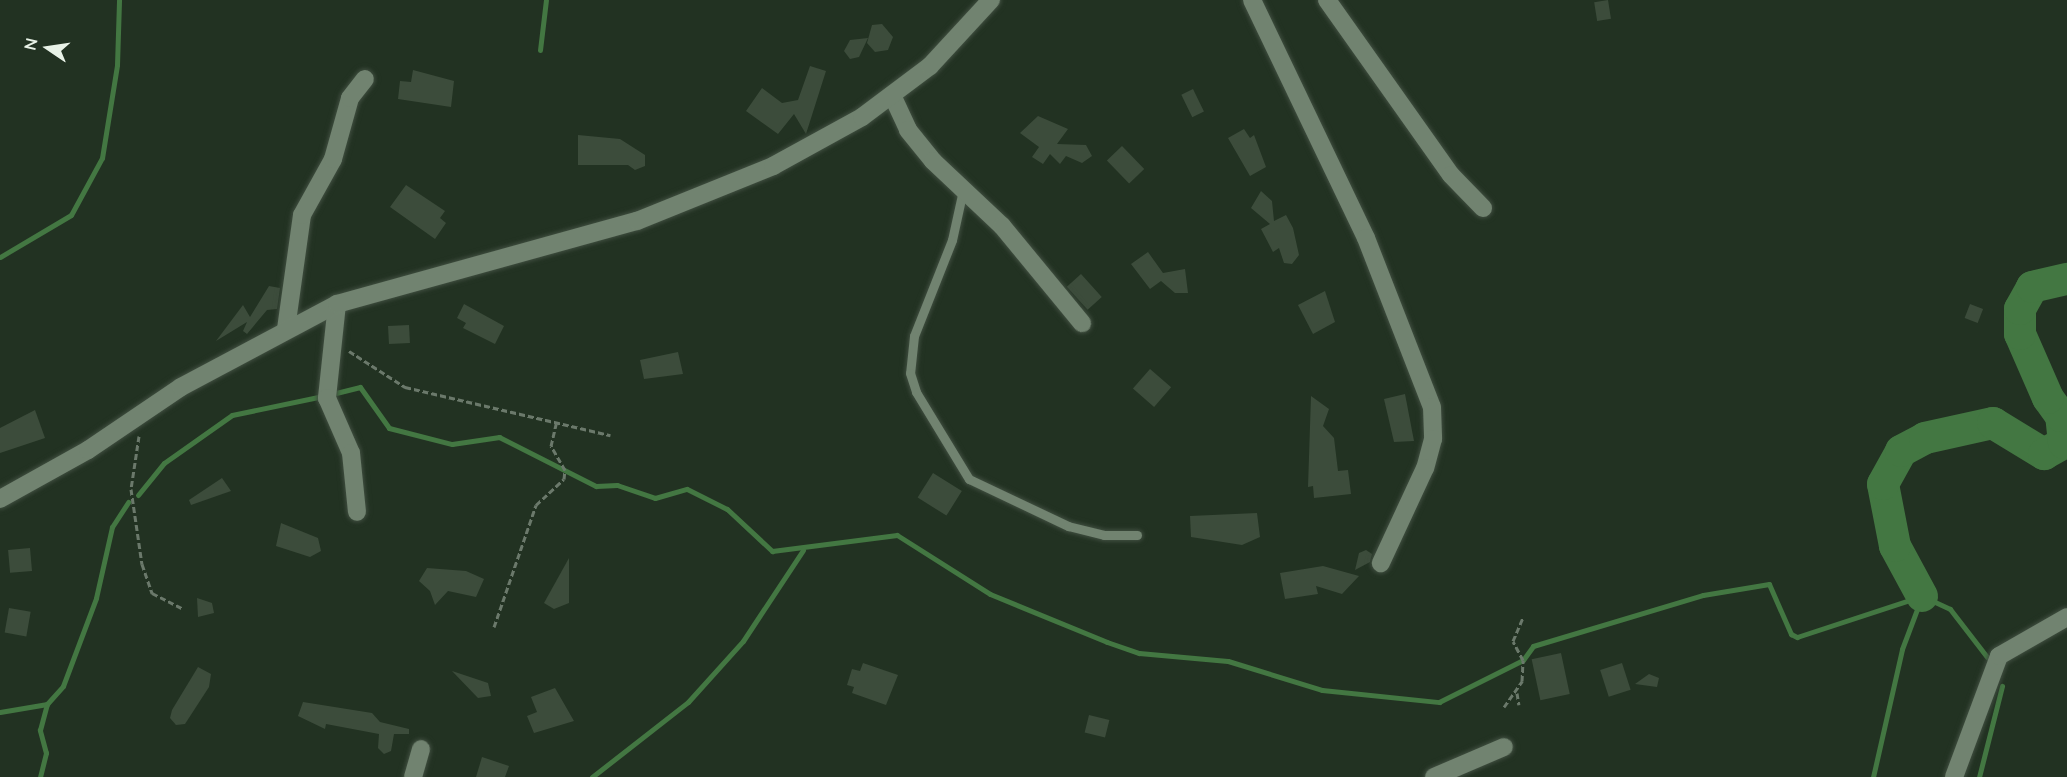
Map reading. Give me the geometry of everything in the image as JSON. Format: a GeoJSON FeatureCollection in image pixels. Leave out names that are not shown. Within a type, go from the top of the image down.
{"type":"FeatureCollection","features":[{"type":"Feature","properties":{"kind":"street"},"geometry":{"type":"LineString","coordinates":[[0,499],[286,329],[337,304],[689,204],[773,166],[892,95],[930,66],[991,0]]}},
{"type":"Feature","properties":{"kind":"street"},"geometry":{"type":"LineString","coordinates":[[1252,0],[1366,238],[1432,407],[1433,440],[1425,468],[1381,563]]}},
{"type":"Feature","properties":{"kind":"street"},"geometry":{"type":"LineString","coordinates":[[1327,0],[1451,176],[1483,208]]}},
{"type":"Feature","properties":{"kind":"street"},"geometry":{"type":"LineString","coordinates":[[286,329],[302,215],[333,159],[350,98],[365,80]]}},
{"type":"Feature","properties":{"kind":"street"},"geometry":{"type":"LineString","coordinates":[[892,95],[908,130],[963,190],[1002,226],[1082,323]]}},
{"type":"Feature","properties":{"kind":"street"},"geometry":{"type":"LineString","coordinates":[[337,304],[336,338],[327,398],[351,453],[357,512]]}},
{"type":"Feature","properties":{"kind":"street"},"geometry":{"type":"LineString","coordinates":[[1954,777],[1999,656],[2067,617]]}},
{"type":"Feature","properties":{"kind":"street"},"geometry":{"type":"LineString","coordinates":[[1434,777],[1504,747]]}},
{"type":"Feature","properties":{"kind":"street"},"geometry":{"type":"LineString","coordinates":[[413,777],[421,748]]}},
{"type":"Feature","properties":{"kind":"lane"},"geometry":{"type":"LineString","coordinates":[[963,190],[952,240],[923,304],[912,346],[910,373],[916,392],[969,480],[1068,526],[1104,536],[1137,535]]}},
{"type":"Feature","properties":{"kind":"path"},"geometry":{"type":"LineString","coordinates":[[336,338],[362,364],[405,387],[610,435]]}},
{"type":"Feature","properties":{"kind":"path"},"geometry":{"type":"LineString","coordinates":[[128,423],[140,442],[131,489],[145,576],[152,593],[182,608]]}},
{"type":"Feature","properties":{"kind":"path"},"geometry":{"type":"LineString","coordinates":[[494,627],[536,505],[564,479],[560,456],[551,446],[556,424]]}},
{"type":"Feature","properties":{"kind":"path"},"geometry":{"type":"LineString","coordinates":[[1519,705],[1517,691],[1523,660],[1513,641],[1523,618]]}},
{"type":"Feature","properties":{"kind":"path"},"geometry":{"type":"LineString","coordinates":[[1504,707],[1517,691]]}},
{"type":"Feature","properties":{"kind":"building"},"geometry":{"type":"Polygon","coordinates":[[[1608,0],[1611,19],[1597,21],[1594,2],[1608,0]]]}},
{"type":"Feature","properties":{"kind":"building"},"geometry":{"type":"Polygon","coordinates":[[[882,24],[893,37],[888,50],[875,52],[867,43],[872,25],[882,24]]]}},
{"type":"Feature","properties":{"kind":"building"},"geometry":{"type":"Polygon","coordinates":[[[868,38],[859,57],[850,59],[844,51],[850,40],[868,38]]]}},
{"type":"Feature","properties":{"kind":"building"},"geometry":{"type":"Polygon","coordinates":[[[810,66],[826,71],[806,134],[794,114],[778,134],[746,111],[762,88],[782,103],[798,100],[810,66]]]}},
{"type":"Feature","properties":{"kind":"building"},"geometry":{"type":"Polygon","coordinates":[[[413,70],[454,81],[451,107],[398,99],[400,81],[411,82],[413,70]]]}},
{"type":"Feature","properties":{"kind":"building"},"geometry":{"type":"Polygon","coordinates":[[[1193,89],[1204,111],[1192,117],[1181,95],[1193,89]]]}},
{"type":"Feature","properties":{"kind":"building"},"geometry":{"type":"Polygon","coordinates":[[[1038,116],[1068,129],[1057,144],[1086,145],[1092,156],[1082,163],[1066,156],[1060,164],[1050,154],[1043,164],[1032,157],[1039,147],[1020,133],[1038,116]]]}},
{"type":"Feature","properties":{"kind":"building"},"geometry":{"type":"Polygon","coordinates":[[[1244,129],[1250,138],[1254,135],[1266,167],[1250,176],[1228,138],[1244,129]]]}},
{"type":"Feature","properties":{"kind":"building"},"geometry":{"type":"Polygon","coordinates":[[[578,135],[620,139],[645,155],[645,166],[635,170],[628,165],[578,165],[578,135]]]}},
{"type":"Feature","properties":{"kind":"building"},"geometry":{"type":"Polygon","coordinates":[[[1122,146],[1144,169],[1129,184],[1107,161],[1122,146]]]}},
{"type":"Feature","properties":{"kind":"building"},"geometry":{"type":"Polygon","coordinates":[[[406,185],[445,211],[440,218],[446,223],[435,239],[390,207],[406,185]]]}},
{"type":"Feature","properties":{"kind":"building"},"geometry":{"type":"Polygon","coordinates":[[[1261,191],[1272,201],[1274,221],[1286,215],[1293,228],[1299,255],[1292,264],[1284,263],[1279,248],[1273,252],[1261,229],[1270,224],[1251,208],[1261,191]]]}},
{"type":"Feature","properties":{"kind":"building"},"geometry":{"type":"Polygon","coordinates":[[[1148,252],[1163,273],[1185,269],[1188,293],[1175,293],[1161,281],[1150,289],[1131,264],[1148,252]]]}},
{"type":"Feature","properties":{"kind":"building"},"geometry":{"type":"Polygon","coordinates":[[[1081,274],[1102,297],[1088,310],[1067,287],[1081,274]]]}},
{"type":"Feature","properties":{"kind":"building"},"geometry":{"type":"Polygon","coordinates":[[[269,286],[280,288],[277,309],[267,310],[247,334],[243,331],[247,322],[216,341],[243,305],[250,317],[269,286]]]}},
{"type":"Feature","properties":{"kind":"building"},"geometry":{"type":"Polygon","coordinates":[[[1325,291],[1335,322],[1313,334],[1298,305],[1325,291]]]}},
{"type":"Feature","properties":{"kind":"building"},"geometry":{"type":"Polygon","coordinates":[[[464,304],[504,326],[495,344],[463,328],[466,323],[457,318],[464,304]]]}},
{"type":"Feature","properties":{"kind":"building"},"geometry":{"type":"Polygon","coordinates":[[[1970,304],[1983,309],[1978,323],[1965,318],[1970,304]]]}},
{"type":"Feature","properties":{"kind":"building"},"geometry":{"type":"Polygon","coordinates":[[[409,325],[410,343],[389,344],[388,326],[409,325]]]}},
{"type":"Feature","properties":{"kind":"building"},"geometry":{"type":"Polygon","coordinates":[[[678,352],[683,374],[644,379],[640,360],[678,352]]]}},
{"type":"Feature","properties":{"kind":"building"},"geometry":{"type":"Polygon","coordinates":[[[1150,369],[1171,387],[1154,407],[1133,389],[1150,369]]]}},
{"type":"Feature","properties":{"kind":"building"},"geometry":{"type":"Polygon","coordinates":[[[1405,394],[1414,441],[1394,442],[1384,399],[1405,394]]]}},
{"type":"Feature","properties":{"kind":"building"},"geometry":{"type":"Polygon","coordinates":[[[1311,396],[1329,409],[1323,426],[1334,438],[1338,471],[1348,470],[1351,494],[1314,498],[1313,486],[1308,487],[1311,396]]]}},
{"type":"Feature","properties":{"kind":"building"},"geometry":{"type":"Polygon","coordinates":[[[35,410],[45,438],[0,453],[0,428],[35,410]]]}},
{"type":"Feature","properties":{"kind":"building"},"geometry":{"type":"Polygon","coordinates":[[[933,473],[962,491],[946,516],[918,498],[933,473]]]}},
{"type":"Feature","properties":{"kind":"building"},"geometry":{"type":"Polygon","coordinates":[[[222,478],[231,491],[191,505],[189,500],[222,478]]]}},
{"type":"Feature","properties":{"kind":"building"},"geometry":{"type":"Polygon","coordinates":[[[1257,513],[1260,537],[1242,545],[1191,537],[1190,516],[1257,513]]]}},
{"type":"Feature","properties":{"kind":"building"},"geometry":{"type":"Polygon","coordinates":[[[281,523],[318,538],[321,551],[310,557],[276,546],[281,523]]]}},
{"type":"Feature","properties":{"kind":"building"},"geometry":{"type":"Polygon","coordinates":[[[30,548],[32,571],[10,573],[8,550],[30,548]]]}},
{"type":"Feature","properties":{"kind":"building"},"geometry":{"type":"Polygon","coordinates":[[[1366,550],[1372,554],[1370,562],[1355,570],[1359,553],[1366,550]]]}},
{"type":"Feature","properties":{"kind":"building"},"geometry":{"type":"Polygon","coordinates":[[[569,558],[569,603],[554,609],[544,603],[569,558]]]}},
{"type":"Feature","properties":{"kind":"building"},"geometry":{"type":"Polygon","coordinates":[[[1323,566],[1359,576],[1342,594],[1316,586],[1318,594],[1285,599],[1280,573],[1323,566]]]}},
{"type":"Feature","properties":{"kind":"building"},"geometry":{"type":"Polygon","coordinates":[[[427,568],[466,571],[484,579],[476,597],[448,591],[435,605],[430,591],[419,581],[427,568]]]}},
{"type":"Feature","properties":{"kind":"building"},"geometry":{"type":"Polygon","coordinates":[[[197,598],[212,603],[214,613],[198,617],[197,598]]]}},
{"type":"Feature","properties":{"kind":"building"},"geometry":{"type":"Polygon","coordinates":[[[9,608],[31,612],[26,636],[5,633],[9,608]]]}},
{"type":"Feature","properties":{"kind":"building"},"geometry":{"type":"Polygon","coordinates":[[[1561,653],[1570,694],[1540,700],[1532,659],[1561,653]]]}},
{"type":"Feature","properties":{"kind":"building"},"geometry":{"type":"Polygon","coordinates":[[[863,663],[898,675],[886,705],[852,693],[854,687],[847,685],[852,669],[860,671],[863,663]]]}},
{"type":"Feature","properties":{"kind":"building"},"geometry":{"type":"Polygon","coordinates":[[[1622,663],[1631,690],[1609,697],[1600,670],[1622,663]]]}},
{"type":"Feature","properties":{"kind":"building"},"geometry":{"type":"Polygon","coordinates":[[[198,667],[211,674],[209,687],[185,724],[176,725],[170,718],[172,710],[198,667]]]}},
{"type":"Feature","properties":{"kind":"building"},"geometry":{"type":"Polygon","coordinates":[[[452,671],[488,683],[491,696],[478,698],[452,671]]]}},
{"type":"Feature","properties":{"kind":"building"},"geometry":{"type":"Polygon","coordinates":[[[1649,674],[1659,678],[1657,687],[1635,684],[1649,674]]]}},
{"type":"Feature","properties":{"kind":"building"},"geometry":{"type":"Polygon","coordinates":[[[555,688],[574,721],[534,733],[527,716],[537,712],[531,697],[555,688]]]}},
{"type":"Feature","properties":{"kind":"building"},"geometry":{"type":"Polygon","coordinates":[[[303,702],[372,713],[380,722],[409,729],[409,734],[394,734],[391,751],[384,754],[378,748],[379,734],[326,724],[325,729],[298,716],[303,702]]]}},
{"type":"Feature","properties":{"kind":"building"},"geometry":{"type":"Polygon","coordinates":[[[1089,715],[1109,720],[1105,738],[1085,732],[1089,715]]]}},
{"type":"Feature","properties":{"kind":"building"},"geometry":{"type":"Polygon","coordinates":[[[482,757],[509,766],[505,777],[476,777],[482,757]]]}},
{"type":"Feature","properties":{"kind":"waterway"},"geometry":{"type":"LineString","coordinates":[[0,257],[71,215],[102,158],[117,65],[119,0]]}},
{"type":"Feature","properties":{"kind":"waterway"},"geometry":{"type":"LineString","coordinates":[[540,50],[546,0]]}},
{"type":"Feature","properties":{"kind":"waterway"},"geometry":{"type":"LineString","coordinates":[[1922,596],[1895,546],[1883,484],[1901,451],[1925,438],[1993,423],[2044,454],[2064,443],[2061,416],[2048,398],[2020,334],[2020,309],[2032,287],[2067,279]]}},
{"type":"Feature","properties":{"kind":"waterway"},"geometry":{"type":"LineString","coordinates":[[332,394],[360,387],[389,428],[452,444],[499,437],[596,486],[617,485],[655,498],[687,489],[727,509],[772,551],[897,535],[990,594],[1107,642],[1139,653],[1228,661],[1322,690],[1439,702],[1523,660],[1533,646],[1703,595],[1769,584],[1791,634],[1797,637],[1922,596],[1950,609],[1987,657]]}},
{"type":"Feature","properties":{"kind":"waterway"},"geometry":{"type":"LineString","coordinates":[[138,495],[164,463],[232,415],[323,396]]}},
{"type":"Feature","properties":{"kind":"waterway"},"geometry":{"type":"LineString","coordinates":[[0,712],[47,704],[63,686],[96,598],[112,527],[128,502]]}},
{"type":"Feature","properties":{"kind":"waterway"},"geometry":{"type":"LineString","coordinates":[[592,777],[688,702],[743,641],[803,550]]}},
{"type":"Feature","properties":{"kind":"waterway"},"geometry":{"type":"LineString","coordinates":[[1873,777],[1902,649],[1922,596]]}},
{"type":"Feature","properties":{"kind":"waterway"},"geometry":{"type":"LineString","coordinates":[[1979,777],[2002,686]]}},
{"type":"Feature","properties":{"kind":"waterway"},"geometry":{"type":"LineString","coordinates":[[40,777],[46,753],[40,730],[47,704]]}}]}
